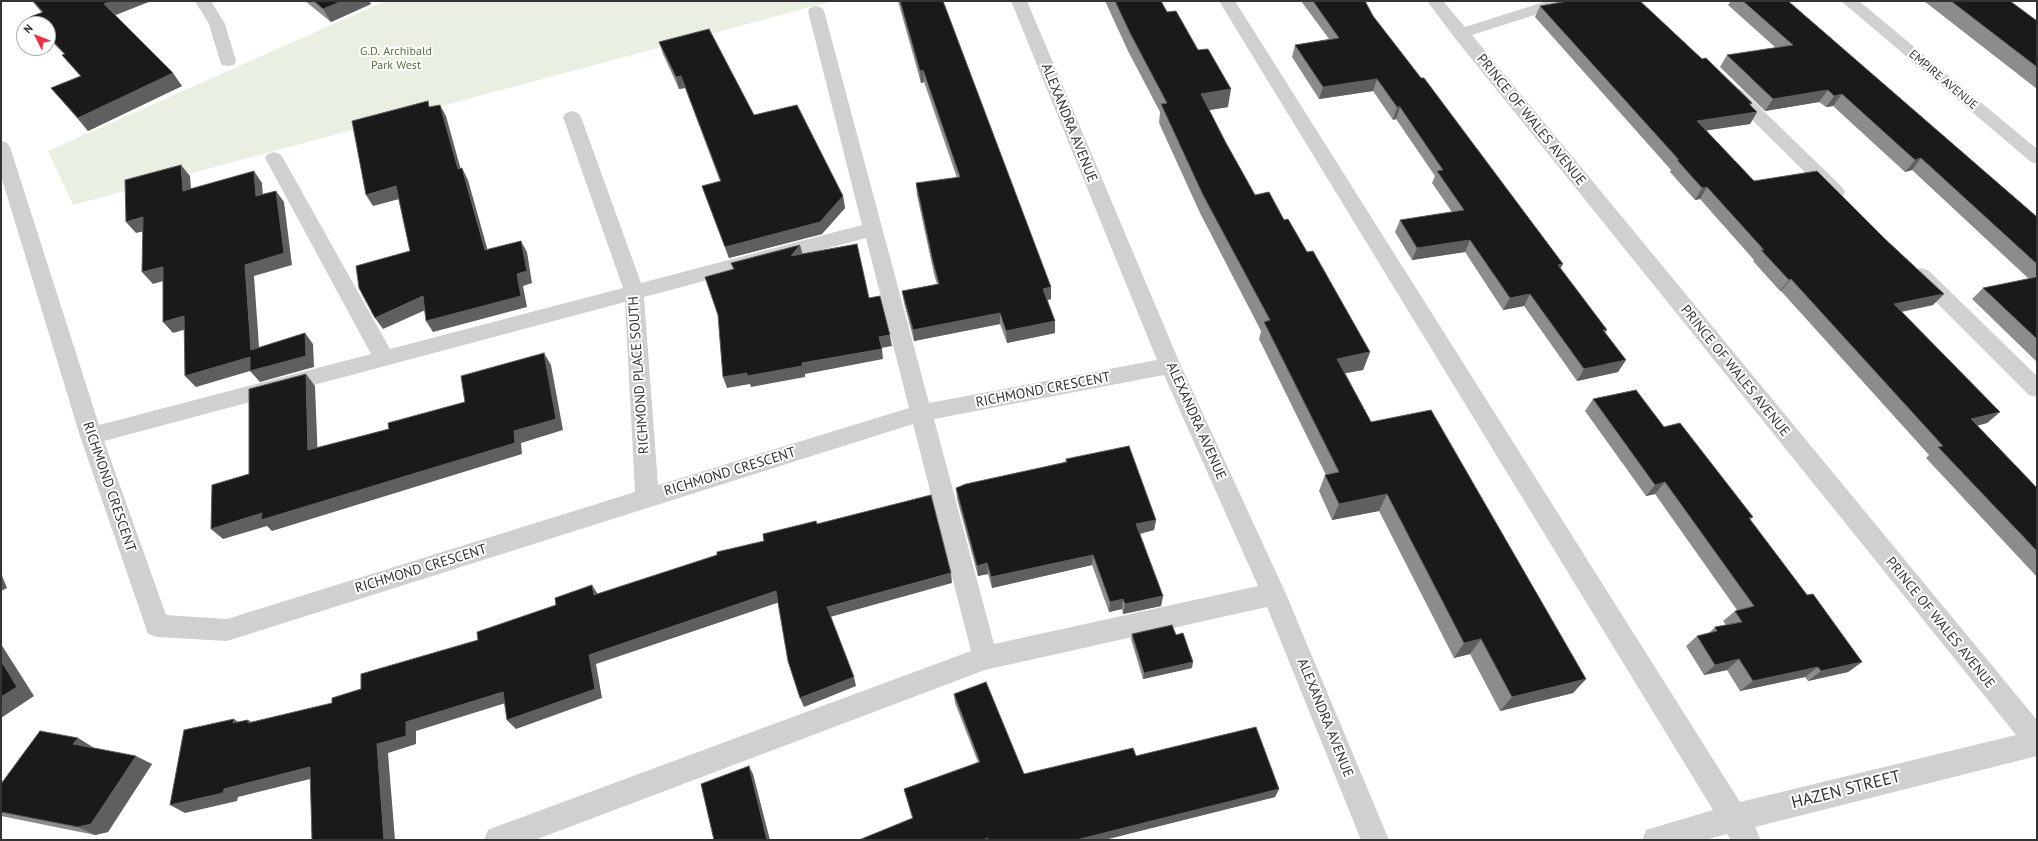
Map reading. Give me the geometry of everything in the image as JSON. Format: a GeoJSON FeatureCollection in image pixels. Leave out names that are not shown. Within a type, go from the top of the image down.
{"type":"FeatureCollection","features":[{"type":"Feature","properties":{"kind":"street"},"geometry":{"type":"LineString","coordinates":[[204,1],[217,24],[228,62]]}},
{"type":"Feature","properties":{"kind":"street","name":"ALEXANDRA AVENUE"},"geometry":{"type":"LineString","coordinates":[[1019,1],[1170,366],[1274,594],[1375,840]]}},
{"type":"Feature","properties":{"kind":"street"},"geometry":{"type":"LineString","coordinates":[[1227,1],[1747,840]]}},
{"type":"Feature","properties":{"kind":"street","name":"PRINCE OF WALES AVENUE"},"geometry":{"type":"LineString","coordinates":[[1434,1],[2037,742]]}},
{"type":"Feature","properties":{"kind":"street"},"geometry":{"type":"LineString","coordinates":[[1460,34],[1563,1]]}},
{"type":"Feature","properties":{"kind":"street","name":"EMPIRE AVENUE"},"geometry":{"type":"LineString","coordinates":[[1848,1],[2037,158]]}},
{"type":"Feature","properties":{"kind":"street"},"geometry":{"type":"LineString","coordinates":[[816,11],[985,658]]}},
{"type":"Feature","properties":{"kind":"street"},"geometry":{"type":"LineString","coordinates":[[1720,79],[1850,206]]}},
{"type":"Feature","properties":{"kind":"street","name":"RICHMOND PLACE SOUTH"},"geometry":{"type":"LineString","coordinates":[[572,117],[634,291],[647,498]]}},
{"type":"Feature","properties":{"kind":"street","name":"RICHMOND CRESCENT"},"geometry":{"type":"LineString","coordinates":[[1,147],[7,187],[17,200],[91,436],[158,626],[227,630],[920,413],[1170,366]]}},
{"type":"Feature","properties":{"kind":"street"},"geometry":{"type":"LineString","coordinates":[[274,158],[384,358]]}},
{"type":"Feature","properties":{"kind":"street"},"geometry":{"type":"LineString","coordinates":[[91,436],[634,291],[874,229]]}},
{"type":"Feature","properties":{"kind":"street"},"geometry":{"type":"LineString","coordinates":[[1907,262],[2037,389]]}},
{"type":"Feature","properties":{"kind":"street"},"geometry":{"type":"LineString","coordinates":[[498,840],[985,658],[1274,594]]}},
{"type":"Feature","properties":{"kind":"street","name":"HAZEN STREET"},"geometry":{"type":"LineString","coordinates":[[1656,840],[1733,818],[2037,742]]}},
{"type":"Feature","properties":{"kind":"green space","name":"G.D. Archibald Park West"},"geometry":{"type":"Polygon","coordinates":[[[385,1],[833,1],[73,205],[48,151],[385,1]]]}},
{"type":"Feature","properties":{"kind":"building"},"geometry":{"type":"Polygon","coordinates":[[[33,1],[112,1],[104,4],[173,73],[78,118],[51,88],[81,76],[62,55],[65,54],[56,44],[56,16],[33,16],[43,12],[33,1]]]}},
{"type":"Feature","properties":{"kind":"building"},"geometry":{"type":"Polygon","coordinates":[[[314,1],[342,1],[323,9],[314,1]]]}},
{"type":"Feature","properties":{"kind":"building"},"geometry":{"type":"Polygon","coordinates":[[[900,1],[943,1],[1051,287],[1043,289],[1055,321],[1006,331],[1000,313],[913,330],[902,291],[939,284],[916,183],[960,177],[923,70],[920,71],[900,1]]]}},
{"type":"Feature","properties":{"kind":"building"},"geometry":{"type":"Polygon","coordinates":[[[1115,1],[1161,1],[1167,12],[1176,11],[1198,50],[1208,49],[1231,89],[1201,94],[1226,143],[1255,195],[1269,192],[1284,220],[1288,219],[1307,252],[1313,251],[1370,352],[1337,359],[1371,422],[1431,410],[1586,679],[1512,697],[1481,639],[1464,643],[1387,494],[1339,504],[1325,475],[1339,472],[1264,322],[1270,320],[1203,195],[1161,104],[1167,103],[1115,1]]]}},
{"type":"Feature","properties":{"kind":"building"},"geometry":{"type":"Polygon","coordinates":[[[1313,1],[1365,1],[1373,16],[1421,78],[1424,78],[1563,264],[1558,265],[1607,330],[1603,330],[1626,360],[1584,369],[1530,294],[1510,298],[1470,240],[1417,248],[1400,220],[1464,210],[1437,171],[1443,170],[1400,107],[1397,107],[1377,79],[1323,87],[1295,45],[1339,38],[1313,1]]]}},
{"type":"Feature","properties":{"kind":"building"},"geometry":{"type":"Polygon","coordinates":[[[1568,1],[1640,1],[1702,59],[1706,58],[1752,103],[1749,104],[1757,112],[1697,121],[1754,181],[1817,171],[1884,238],[1944,294],[1894,304],[2000,412],[1971,419],[2037,488],[2037,551],[1938,447],[1943,446],[1791,279],[1789,280],[1761,250],[1764,250],[1707,187],[1702,188],[1677,160],[1679,160],[1540,6],[1568,1]]]}},
{"type":"Feature","properties":{"kind":"building"},"geometry":{"type":"Polygon","coordinates":[[[1743,1],[1788,1],[2037,217],[2037,264],[1921,158],[1915,160],[1842,94],[1834,96],[1828,90],[1773,99],[1727,55],[1793,45],[1743,1]]]}},
{"type":"Feature","properties":{"kind":"building"},"geometry":{"type":"Polygon","coordinates":[[[1951,1],[2010,1],[2037,21],[2037,67],[1951,1]]]}},
{"type":"Feature","properties":{"kind":"building"},"geometry":{"type":"Polygon","coordinates":[[[709,29],[754,115],[797,105],[843,196],[820,222],[725,247],[702,186],[721,181],[681,76],[676,77],[659,42],[709,29]]]}},
{"type":"Feature","properties":{"kind":"building"},"geometry":{"type":"Polygon","coordinates":[[[428,101],[429,107],[440,105],[458,169],[462,168],[485,250],[521,241],[527,271],[517,274],[521,296],[426,321],[423,296],[375,318],[359,288],[356,266],[410,251],[396,186],[366,195],[352,121],[428,101]]]}},
{"type":"Feature","properties":{"kind":"building"},"geometry":{"type":"Polygon","coordinates":[[[181,165],[183,191],[254,171],[256,196],[276,191],[284,253],[245,265],[251,350],[305,333],[306,356],[250,371],[250,357],[185,376],[184,316],[163,322],[163,267],[142,272],[143,217],[126,222],[125,180],[181,165]]]}},
{"type":"Feature","properties":{"kind":"building"},"geometry":{"type":"Polygon","coordinates":[[[857,244],[869,298],[880,296],[890,335],[879,337],[882,349],[802,363],[802,366],[747,376],[747,373],[723,377],[718,315],[705,277],[734,269],[731,263],[800,245],[791,256],[857,244]]]}},
{"type":"Feature","properties":{"kind":"building"},"geometry":{"type":"Polygon","coordinates":[[[2037,277],[2037,339],[1983,288],[2037,277]]]}},
{"type":"Feature","properties":{"kind":"building"},"geometry":{"type":"Polygon","coordinates":[[[544,353],[556,419],[514,431],[515,443],[261,520],[262,513],[211,529],[212,485],[249,474],[249,389],[306,374],[308,450],[389,429],[388,423],[465,402],[461,376],[544,353]]]}},
{"type":"Feature","properties":{"kind":"building"},"geometry":{"type":"Polygon","coordinates":[[[1636,390],[1664,427],[1680,423],[1753,517],[1749,518],[1807,595],[1813,594],[1862,662],[1821,671],[1818,667],[1753,681],[1739,659],[1715,665],[1697,636],[1717,631],[1715,627],[1742,622],[1735,611],[1754,606],[1665,482],[1655,485],[1593,399],[1636,390]]]}},
{"type":"Feature","properties":{"kind":"building"},"geometry":{"type":"Polygon","coordinates":[[[1129,446],[1156,520],[1136,524],[1163,596],[1125,604],[1123,599],[1110,602],[1093,555],[991,577],[987,563],[977,566],[956,488],[966,484],[1067,462],[1066,459],[1129,446]]]}},
{"type":"Feature","properties":{"kind":"building"},"geometry":{"type":"Polygon","coordinates":[[[931,495],[951,573],[827,607],[854,677],[800,698],[788,661],[776,591],[589,655],[595,689],[507,720],[503,692],[406,722],[406,736],[377,744],[384,840],[312,840],[310,767],[224,789],[223,793],[170,805],[184,730],[234,719],[233,723],[248,720],[248,723],[332,703],[332,698],[361,689],[361,674],[478,640],[477,632],[556,605],[555,598],[592,585],[594,595],[717,555],[717,552],[764,541],[763,534],[816,521],[817,524],[931,495]]]}},
{"type":"Feature","properties":{"kind":"building"},"geometry":{"type":"Polygon","coordinates":[[[1172,625],[1176,635],[1183,633],[1193,662],[1144,673],[1132,634],[1172,625]]]}},
{"type":"Feature","properties":{"kind":"building"},"geometry":{"type":"Polygon","coordinates":[[[1,661],[17,687],[1,697],[1,661]]]}},
{"type":"Feature","properties":{"kind":"building"},"geometry":{"type":"Polygon","coordinates":[[[986,682],[1024,774],[1133,748],[1136,756],[1256,727],[1279,789],[1076,840],[988,840],[988,838],[982,840],[859,840],[913,818],[904,789],[980,762],[954,694],[986,682]]]}},
{"type":"Feature","properties":{"kind":"building"},"geometry":{"type":"Polygon","coordinates":[[[40,731],[78,738],[73,744],[136,756],[91,824],[78,827],[1,812],[1,784],[40,731]]]}},
{"type":"Feature","properties":{"kind":"building"},"geometry":{"type":"Polygon","coordinates":[[[749,766],[767,840],[714,840],[701,784],[749,766]]]}}]}
